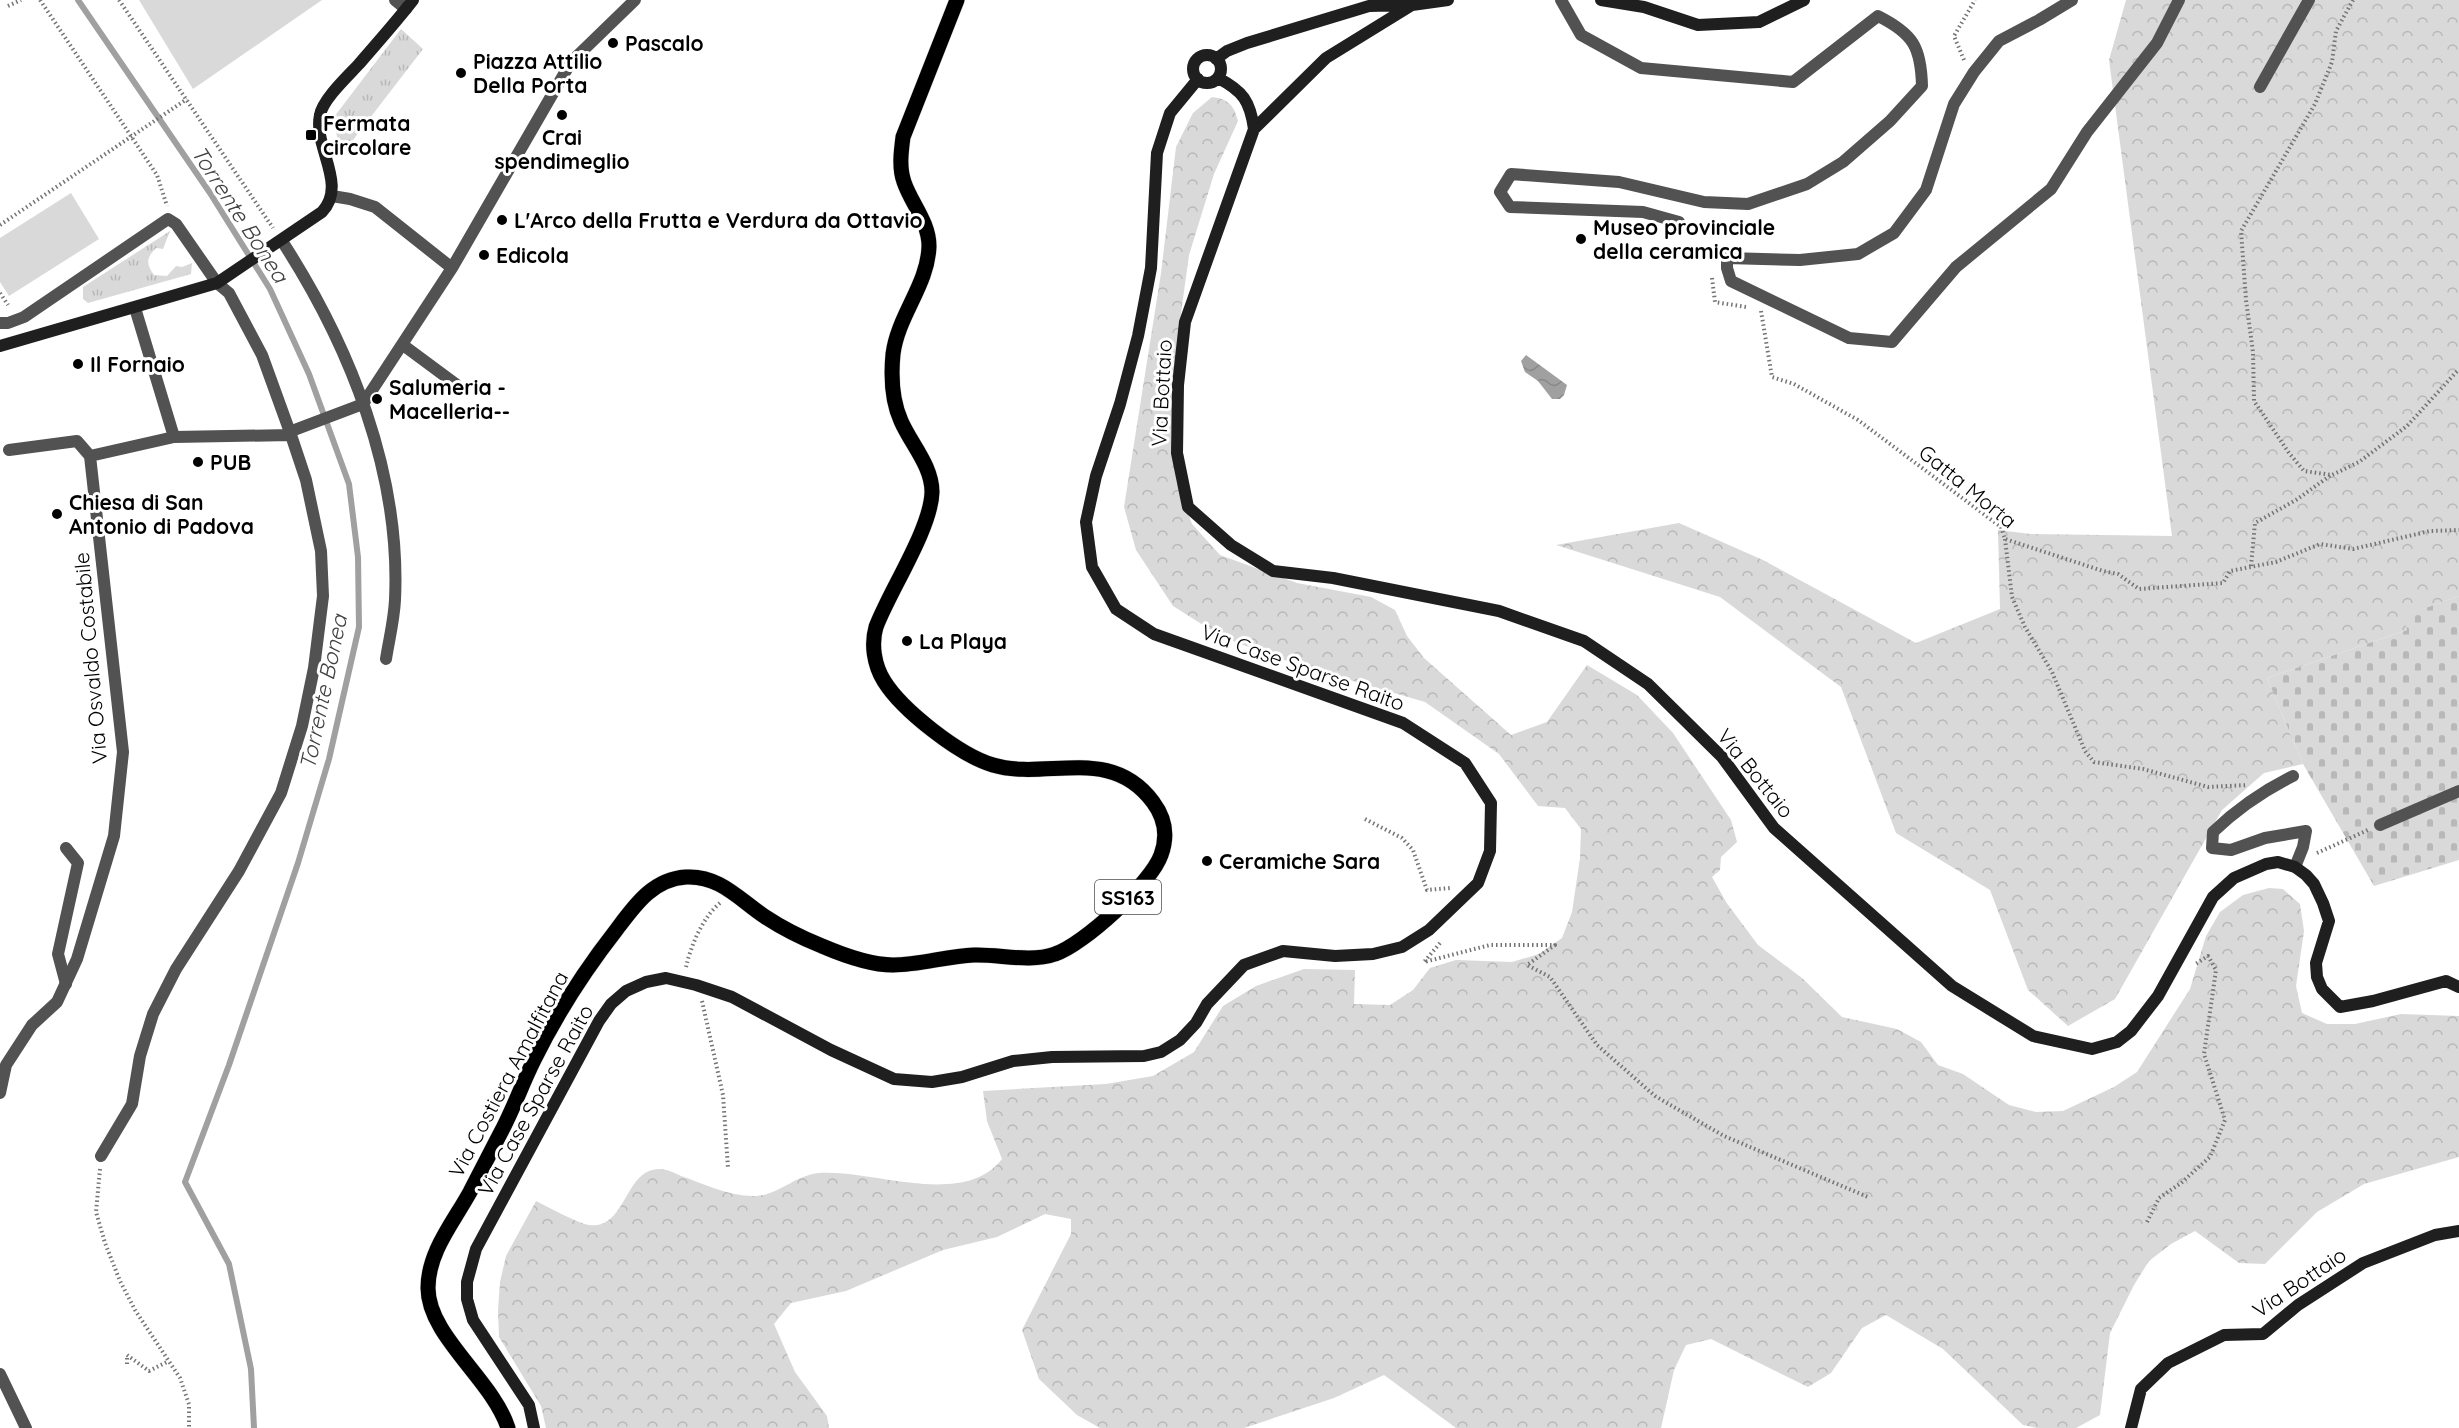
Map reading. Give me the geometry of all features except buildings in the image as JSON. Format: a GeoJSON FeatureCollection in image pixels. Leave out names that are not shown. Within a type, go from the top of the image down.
{"type":"FeatureCollection","features":[{"type":"Feature","properties":{"kind":"main road","name":"Via Costiera Amalfitana"},"geometry":{"type":"LineString","coordinates":[[508,1428],[493,1397],[433,1315],[428,1299],[428,1282],[436,1249],[502,1131],[535,1058],[566,1001],[631,911],[657,884],[689,876],[718,883],[730,889],[764,916],[796,934],[824,947],[872,962],[891,965],[975,955],[1044,956],[1067,948],[1088,935],[1145,880],[1157,865],[1163,850],[1166,833],[1163,821],[1154,803],[1138,786],[1117,775],[1083,766],[1014,769],[980,760],[918,718],[882,678],[877,663],[872,641],[876,627],[919,536],[928,513],[932,490],[924,464],[901,420],[893,387],[893,352],[902,320],[924,272],[929,242],[919,210],[904,183],[900,156],[903,137],[957,0]]}},
{"type":"Feature","properties":{"kind":"street"},"geometry":{"type":"LineString","coordinates":[[0,346],[217,283],[322,212],[332,196],[333,187],[318,124],[320,111],[340,84],[409,5],[395,0]]}},
{"type":"Feature","properties":{"kind":"street"},"geometry":{"type":"LineString","coordinates":[[9,450],[77,441],[90,456],[174,437],[290,433],[363,404],[452,267],[571,62],[635,0]]}},
{"type":"Feature","properties":{"kind":"street","name":"Via Case Sparse Raito"},"geometry":{"type":"LineString","coordinates":[[534,1428],[529,1405],[472,1320],[467,1299],[470,1266],[504,1196],[599,1021],[612,1004],[626,992],[646,982],[666,978],[700,986],[732,997],[831,1050],[894,1079],[932,1082],[962,1077],[1013,1061],[1052,1057],[1144,1056],[1161,1052],[1180,1040],[1196,1023],[1207,1004],[1244,965],[1283,951],[1335,956],[1373,954],[1402,947],[1435,924],[1478,883],[1490,851],[1491,803],[1465,762],[1402,723],[1154,634],[1116,609],[1092,567],[1086,522],[1096,476],[1120,404],[1138,336],[1150,268],[1157,153],[1170,113],[1198,80],[1193,71],[1198,58],[1208,56],[1216,59],[1227,51],[1247,43],[1369,6],[1412,5],[1448,0]]}},
{"type":"Feature","properties":{"kind":"street"},"geometry":{"type":"LineString","coordinates":[[1561,0],[1581,34],[1641,68],[1793,82],[1878,16],[1898,26],[1918,50],[1922,86],[1890,121],[1843,162],[1807,184],[1758,201],[1748,204],[1704,202],[1619,182],[1511,174],[1500,192],[1510,207],[1643,212],[1679,222]]}},
{"type":"Feature","properties":{"kind":"street"},"geometry":{"type":"LineString","coordinates":[[1601,0],[1644,7],[1698,25],[1759,22],[1804,0]]}},
{"type":"Feature","properties":{"kind":"street"},"geometry":{"type":"LineString","coordinates":[[2072,0],[1998,41],[1974,72],[1954,104],[1926,190],[1894,233],[1858,254],[1800,260],[1727,258],[1731,281],[1795,314],[1849,338],[1892,342],[1956,267],[2051,189],[2087,132],[2157,43],[2179,0]]}},
{"type":"Feature","properties":{"kind":"street"},"geometry":{"type":"LineString","coordinates":[[2260,87],[2309,0]]}},
{"type":"Feature","properties":{"kind":"street"},"geometry":{"type":"LineString","coordinates":[[1254,129],[1326,58],[1412,5]]}},
{"type":"Feature","properties":{"kind":"street"},"geometry":{"type":"LineString","coordinates":[[1198,80],[1210,83],[1218,78],[1221,70],[1216,59]]}},
{"type":"Feature","properties":{"kind":"street"},"geometry":{"type":"LineString","coordinates":[[1218,78],[1236,89],[1251,108],[1254,129]]}},
{"type":"Feature","properties":{"kind":"street","name":"Via Bottaio"},"geometry":{"type":"LineString","coordinates":[[1254,129],[1185,321],[1178,385],[1177,453],[1188,507],[1231,544],[1273,571],[1333,578],[1499,611],[1584,641],[1648,684],[1722,757],[1774,828],[1952,986],[2033,1036],[2092,1049],[2117,1042],[2131,1031],[2158,996],[2213,897],[2234,878],[2266,864],[2278,862],[2295,867]]}},
{"type":"Feature","properties":{"kind":"street"},"geometry":{"type":"LineString","coordinates":[[332,196],[375,207],[452,267]]}},
{"type":"Feature","properties":{"kind":"street"},"geometry":{"type":"LineString","coordinates":[[0,323],[8,323],[24,317],[171,219],[217,283],[229,293],[262,355],[306,480],[320,542],[323,596],[315,668],[302,726],[281,793],[239,871],[176,969],[153,1014],[140,1056],[132,1104],[101,1156]]}},
{"type":"Feature","properties":{"kind":"street"},"geometry":{"type":"LineString","coordinates":[[282,241],[305,275],[329,324],[363,404],[383,469],[391,508],[395,602],[386,659]]}},
{"type":"Feature","properties":{"kind":"street"},"geometry":{"type":"LineString","coordinates":[[135,308],[174,437]]}},
{"type":"Feature","properties":{"kind":"street"},"geometry":{"type":"LineString","coordinates":[[403,345],[457,385]]}},
{"type":"Feature","properties":{"kind":"street","name":"Via Osvaldo Costabile"},"geometry":{"type":"LineString","coordinates":[[0,1093],[6,1065],[32,1025],[57,1002],[66,984],[77,959],[114,836],[123,752],[90,456]]}},
{"type":"Feature","properties":{"kind":"street"},"geometry":{"type":"LineString","coordinates":[[2293,776],[2269,788],[2235,812],[2213,832],[2212,848],[2231,850],[2265,838],[2306,831],[2295,867],[2314,884],[2329,921],[2316,963],[2317,977],[2322,989],[2340,1006],[2373,1001],[2446,981],[2459,987]]}},
{"type":"Feature","properties":{"kind":"street"},"geometry":{"type":"LineString","coordinates":[[2380,825],[2459,791]]}},
{"type":"Feature","properties":{"kind":"street"},"geometry":{"type":"LineString","coordinates":[[66,848],[78,863],[58,954],[66,984]]}},
{"type":"Feature","properties":{"kind":"street","name":"Via Bottaio"},"geometry":{"type":"LineString","coordinates":[[2131,1428],[2141,1389],[2168,1363],[2224,1335],[2263,1334],[2298,1305],[2363,1263],[2435,1235],[2459,1231]]}},
{"type":"Feature","properties":{"kind":"street"},"geometry":{"type":"LineString","coordinates":[[0,1374],[26,1428]]}},
{"type":"Feature","properties":{"kind":"path"},"geometry":{"type":"LineString","coordinates":[[8,6],[21,0]]}},
{"type":"Feature","properties":{"kind":"path"},"geometry":{"type":"LineString","coordinates":[[40,0],[157,175],[171,219]]}},
{"type":"Feature","properties":{"kind":"path"},"geometry":{"type":"LineString","coordinates":[[119,0],[282,241]]}},
{"type":"Feature","properties":{"kind":"path"},"geometry":{"type":"LineString","coordinates":[[1965,63],[1954,36],[1975,0]]}},
{"type":"Feature","properties":{"kind":"path"},"geometry":{"type":"LineString","coordinates":[[2332,475],[2304,471],[2254,401],[2253,352],[2246,300],[2241,231],[2315,104],[2332,62],[2336,31],[2353,0]]}},
{"type":"Feature","properties":{"kind":"path"},"geometry":{"type":"LineString","coordinates":[[0,225],[187,99]]}},
{"type":"Feature","properties":{"kind":"path"},"geometry":{"type":"LineString","coordinates":[[1727,258],[1710,263],[1715,302],[1749,308]]}},
{"type":"Feature","properties":{"kind":"path"},"geometry":{"type":"LineString","coordinates":[[0,293],[8,305]]}},
{"type":"Feature","properties":{"kind":"path","name":"Gatta Morta"},"geometry":{"type":"LineString","coordinates":[[1760,310],[1772,377],[1794,384],[1858,420],[2001,527],[2006,539],[2118,574],[2139,590],[2223,583],[2230,571],[2276,562],[2320,544],[2353,549],[2430,531],[2459,530]]}},
{"type":"Feature","properties":{"kind":"path"},"geometry":{"type":"LineString","coordinates":[[2251,567],[2255,523],[2296,500],[2332,475],[2359,462],[2407,426],[2459,369]]}},
{"type":"Feature","properties":{"kind":"path"},"geometry":{"type":"LineString","coordinates":[[2006,539],[2012,597],[2025,627],[2052,672],[2085,751],[2094,762],[2143,769],[2208,787],[2242,784],[2269,788]]}},
{"type":"Feature","properties":{"kind":"path"},"geometry":{"type":"LineString","coordinates":[[1365,819],[1402,838],[1413,850],[1427,890],[1454,888]]}},
{"type":"Feature","properties":{"kind":"path"},"geometry":{"type":"LineString","coordinates":[[2316,853],[2380,825]]}},
{"type":"Feature","properties":{"kind":"path"},"geometry":{"type":"LineString","coordinates":[[683,982],[698,934],[711,910],[723,901],[730,889]]}},
{"type":"Feature","properties":{"kind":"path"},"geometry":{"type":"LineString","coordinates":[[1435,924],[1446,937],[1424,962],[1490,945],[1555,945],[1527,965],[1550,977],[1597,1045],[1655,1096],[1724,1136],[1868,1197]]}},
{"type":"Feature","properties":{"kind":"path"},"geometry":{"type":"LineString","coordinates":[[2147,1222],[2159,1198],[2181,1183],[2210,1157],[2225,1120],[2204,1054],[2216,970],[2208,956],[2193,965],[2189,974]]}},
{"type":"Feature","properties":{"kind":"path"},"geometry":{"type":"LineString","coordinates":[[700,986],[723,1095],[728,1168]]}},
{"type":"Feature","properties":{"kind":"path"},"geometry":{"type":"LineString","coordinates":[[101,1156],[96,1212],[105,1243],[120,1281],[135,1310],[180,1378],[189,1404],[189,1428]]}},
{"type":"Feature","properties":{"kind":"path"},"geometry":{"type":"LineString","coordinates":[[127,1364],[127,1354],[149,1371],[168,1361]]}},
{"type":"Feature","properties":{"kind":"green space"},"geometry":{"type":"Polygon","coordinates":[[[139,0],[322,0],[193,89],[139,0]]]}},
{"type":"Feature","properties":{"kind":"green space"},"geometry":{"type":"Polygon","coordinates":[[[2126,0],[2459,0],[2459,596],[2404,616],[2407,630],[2267,678],[2303,764],[2264,773],[2222,810],[2115,999],[2068,1026],[2028,990],[1990,890],[1896,833],[1841,687],[1720,597],[1556,545],[1679,523],[1763,560],[1916,643],[2000,609],[1998,530],[2031,534],[2172,536],[2109,60],[2126,0]]]}},
{"type":"Feature","properties":{"kind":"green space"},"geometry":{"type":"Polygon","coordinates":[[[401,29],[423,49],[340,157],[334,117],[401,29]]]}},
{"type":"Feature","properties":{"kind":"green space"},"geometry":{"type":"Polygon","coordinates":[[[1212,97],[1230,104],[1238,121],[1214,174],[1189,255],[1178,335],[1171,438],[1177,483],[1192,524],[1220,555],[1297,583],[1371,597],[1395,610],[1407,636],[1424,658],[1511,735],[1547,722],[1587,665],[1637,695],[1673,733],[1731,820],[1737,842],[1721,857],[1720,870],[1712,877],[1726,902],[1758,945],[1802,978],[1842,1017],[1897,1029],[1921,1042],[1938,1065],[1963,1074],[2009,1105],[2036,1112],[2063,1111],[2114,1087],[2137,1072],[2190,989],[2206,936],[2220,912],[2243,895],[2269,888],[2283,889],[2300,904],[2304,931],[2296,986],[2302,1013],[2327,1024],[2355,1024],[2401,1014],[2459,1016],[2459,1157],[2364,1184],[2317,1212],[2265,1264],[2239,1263],[2195,1231],[2171,1244],[2149,1261],[2110,1333],[2100,1415],[2076,1428],[2037,1428],[2023,1425],[1943,1349],[1886,1315],[1862,1328],[1831,1373],[1808,1387],[1711,1339],[1686,1345],[1674,1370],[1661,1428],[1456,1428],[1384,1375],[1334,1398],[1244,1428],[1100,1428],[1077,1415],[1039,1379],[1022,1330],[1071,1234],[1071,1219],[1045,1214],[997,1237],[943,1250],[846,1291],[791,1303],[774,1324],[795,1372],[827,1416],[829,1428],[546,1428],[541,1406],[499,1337],[500,1282],[506,1256],[536,1201],[584,1224],[601,1224],[619,1209],[639,1178],[648,1171],[660,1169],[746,1196],[764,1195],[803,1177],[819,1173],[841,1173],[916,1183],[965,1182],[985,1174],[1002,1159],[987,1121],[983,1091],[1106,1084],[1153,1076],[1194,1052],[1223,1006],[1256,986],[1304,969],[1355,970],[1354,1004],[1390,1005],[1413,990],[1430,968],[1456,960],[1512,962],[1539,954],[1562,938],[1572,912],[1580,858],[1581,829],[1565,808],[1538,806],[1499,754],[1425,702],[1298,665],[1222,637],[1173,606],[1136,550],[1124,507],[1161,273],[1176,147],[1193,113],[1212,97]]]}},
{"type":"Feature","properties":{"kind":"green space"},"geometry":{"type":"Polygon","coordinates":[[[71,193],[99,239],[9,296],[0,282],[0,238],[71,193]]]}},
{"type":"Feature","properties":{"kind":"green space"},"geometry":{"type":"Polygon","coordinates":[[[170,231],[163,249],[156,248],[150,255],[148,261],[150,268],[154,275],[167,276],[176,266],[182,267],[192,263],[191,274],[88,303],[83,299],[83,287],[170,231]]]}},
{"type":"Feature","properties":{"kind":"green space"},"geometry":{"type":"Polygon","coordinates":[[[2459,596],[2459,860],[2374,886],[2303,764],[2267,678],[2407,630],[2403,616],[2459,596]]]}},
{"type":"Feature","properties":{"kind":"water"},"geometry":{"type":"Polygon","coordinates":[[[1526,355],[1567,385],[1560,399],[1552,399],[1538,381],[1525,372],[1521,361],[1526,355]]]}},
{"type":"Feature","properties":{"kind":"waterway","name":"Torrente Bonea"},"geometry":{"type":"LineString","coordinates":[[78,0],[210,193],[270,289],[309,374],[349,484],[358,557],[359,627],[329,759],[298,863],[229,1065],[185,1182],[229,1264],[251,1369],[254,1428]]}},
{"type":"Feature","properties":{"kind":"place","name":"Pascalo"},"geometry":{"type":"Point","coordinates":[613,43]}},
{"type":"Feature","properties":{"kind":"place","name":"Piazza Attilio Della Porta"},"geometry":{"type":"Point","coordinates":[461,73]}},
{"type":"Feature","properties":{"kind":"place","name":"Crai spendimeglio"},"geometry":{"type":"Point","coordinates":[562,115]}},
{"type":"Feature","properties":{"kind":"place","name":"Fermata circolare"},"geometry":{"type":"Point","coordinates":[311,135]}},
{"type":"Feature","properties":{"kind":"place","name":"L'Arco della Frutta e Verdura da Ottavio"},"geometry":{"type":"Point","coordinates":[502,220]}},
{"type":"Feature","properties":{"kind":"place","name":"Museo provinciale della ceramica"},"geometry":{"type":"Point","coordinates":[1581,239]}},
{"type":"Feature","properties":{"kind":"place","name":"Edicola"},"geometry":{"type":"Point","coordinates":[484,255]}},
{"type":"Feature","properties":{"kind":"place","name":"Il Fornaio"},"geometry":{"type":"Point","coordinates":[78,364]}},
{"type":"Feature","properties":{"kind":"place","name":"Salumeria - Macelleria--"},"geometry":{"type":"Point","coordinates":[377,399]}},
{"type":"Feature","properties":{"kind":"place","name":"PUB"},"geometry":{"type":"Point","coordinates":[198,462]}},
{"type":"Feature","properties":{"kind":"place","name":"Chiesa di San Antonio di Padova"},"geometry":{"type":"Point","coordinates":[57,514]}},
{"type":"Feature","properties":{"kind":"place","name":"La Playa"},"geometry":{"type":"Point","coordinates":[907,641]}},
{"type":"Feature","properties":{"kind":"place","name":"Ceramiche Sara"},"geometry":{"type":"Point","coordinates":[1207,861]}}]}
